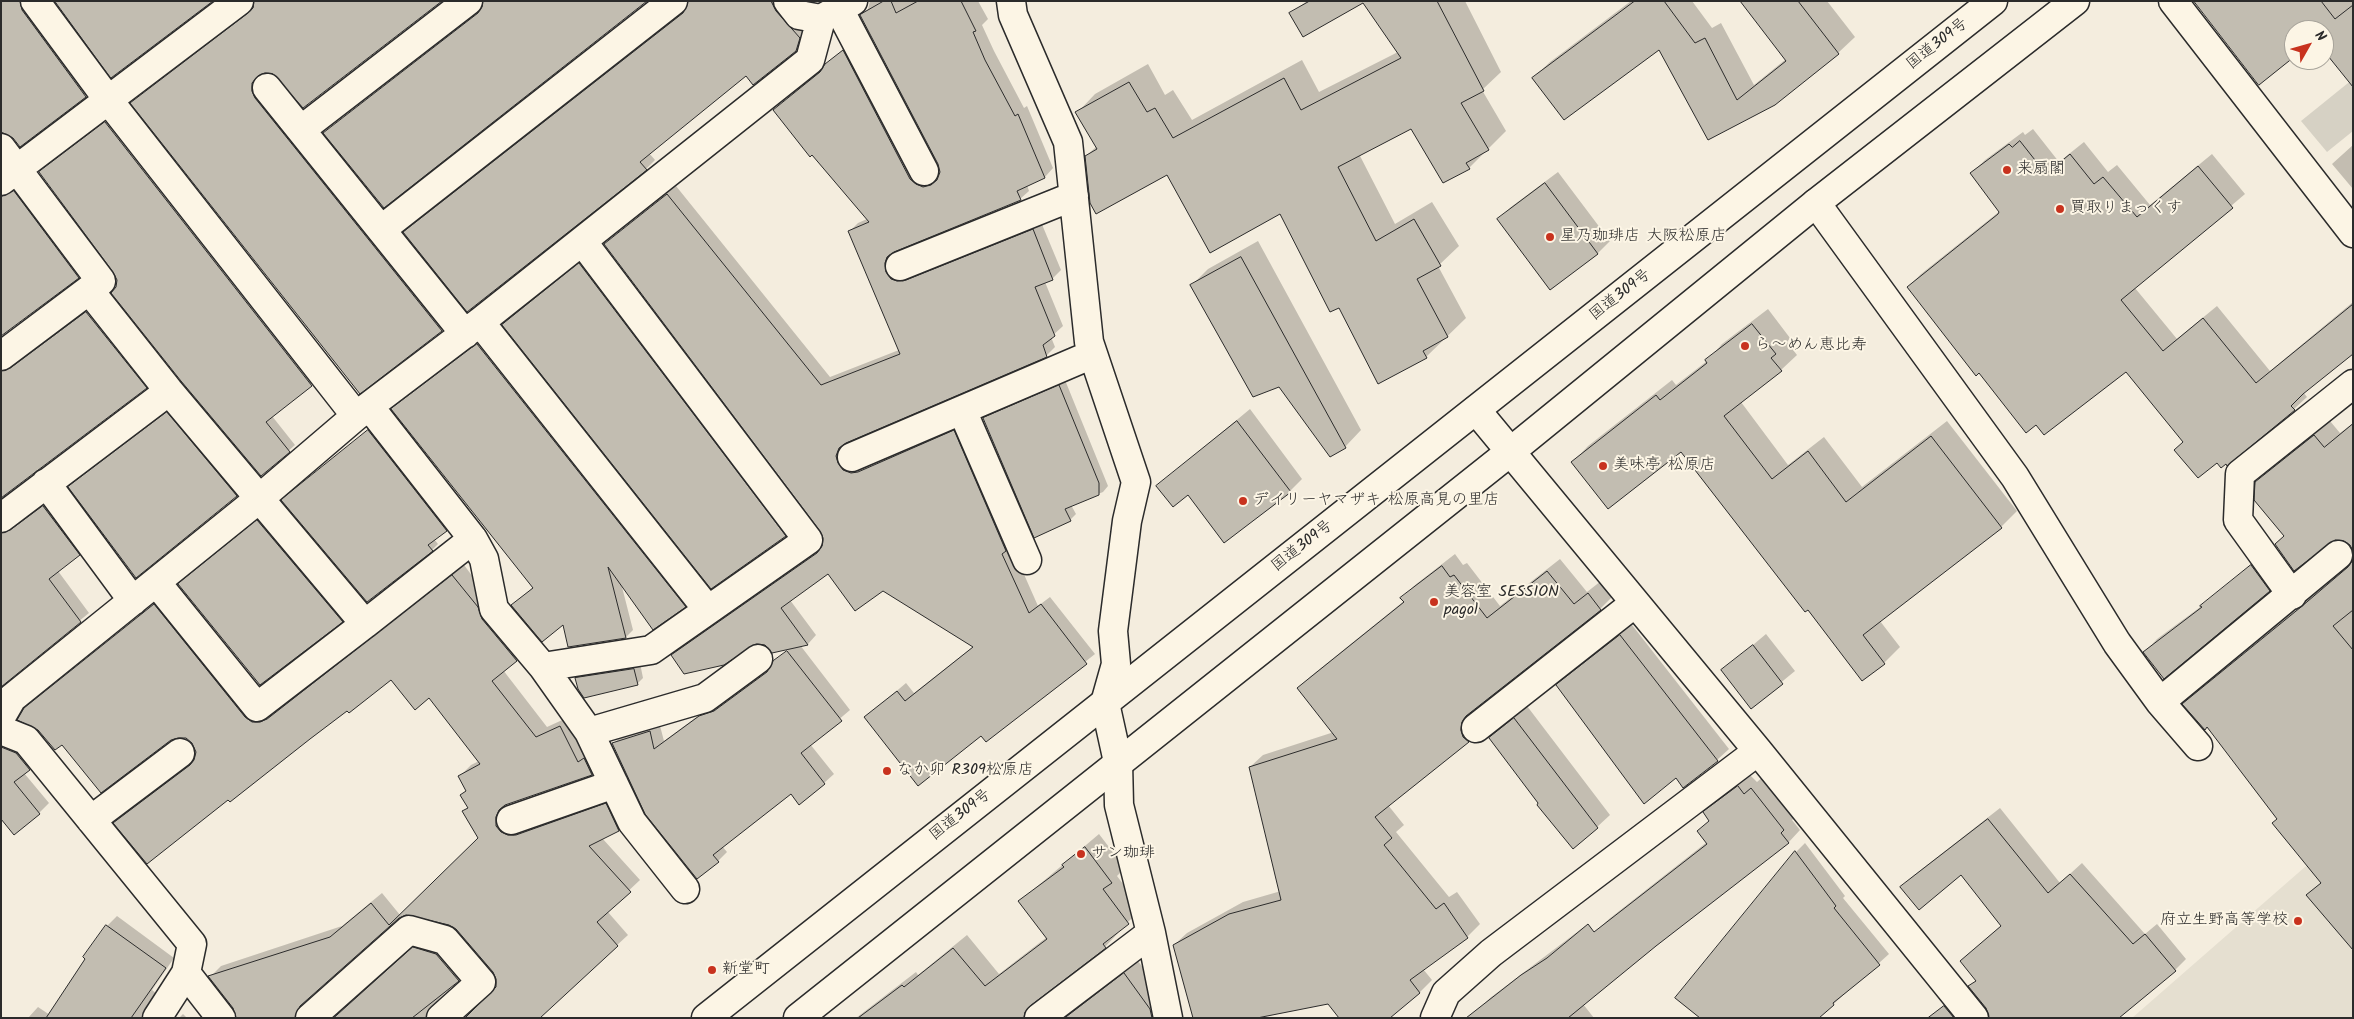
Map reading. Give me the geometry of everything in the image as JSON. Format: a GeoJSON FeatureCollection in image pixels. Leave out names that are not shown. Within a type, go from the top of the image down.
{"type":"FeatureCollection","features":[{"type":"Feature","properties":{"kind":"main road"},"geometry":{"type":"LineString","coordinates":[[35,1],[108,101],[363,411],[473,539],[484,559],[494,609],[543,667],[589,732],[632,822],[685,889]]}},
{"type":"Feature","properties":{"kind":"main road"},"geometry":{"type":"LineString","coordinates":[[1,356],[101,281],[6,166],[108,101],[239,1]]}},
{"type":"Feature","properties":{"kind":"main road"},"geometry":{"type":"LineString","coordinates":[[302,129],[468,1]]}},
{"type":"Feature","properties":{"kind":"main road"},"geometry":{"type":"LineString","coordinates":[[382,229],[673,1]]}},
{"type":"Feature","properties":{"kind":"main road"},"geometry":{"type":"LineString","coordinates":[[788,1],[799,15],[837,10]]}},
{"type":"Feature","properties":{"kind":"main road"},"geometry":{"type":"LineString","coordinates":[[1011,1],[1013,15],[1068,142],[1089,342],[1136,482],[1127,521],[1113,631],[1116,664],[1105,703],[1118,762],[1119,805],[1151,933],[1168,1018]]}},
{"type":"Feature","properties":{"kind":"main road","name":"国道309号"},"geometry":{"type":"LineString","coordinates":[[706,1018],[1993,1]]}},
{"type":"Feature","properties":{"kind":"main road"},"geometry":{"type":"LineString","coordinates":[[798,1018],[1510,452],[1816,202],[2075,1]]}},
{"type":"Feature","properties":{"kind":"main road"},"geometry":{"type":"LineString","coordinates":[[2173,1],[2348,215]]}},
{"type":"Feature","properties":{"kind":"main road"},"geometry":{"type":"LineString","coordinates":[[837,10],[924,170]]}},
{"type":"Feature","properties":{"kind":"main road"},"geometry":{"type":"LineString","coordinates":[[1,717],[12,698],[260,498],[363,411],[473,328],[810,60],[837,10]]}},
{"type":"Feature","properties":{"kind":"main road"},"geometry":{"type":"LineString","coordinates":[[267,88],[382,229],[473,328],[708,610]]}},
{"type":"Feature","properties":{"kind":"main road"},"geometry":{"type":"LineString","coordinates":[[900,266],[1074,196]]}},
{"type":"Feature","properties":{"kind":"main road"},"geometry":{"type":"LineString","coordinates":[[1816,202],[2015,477],[2117,643],[2160,702],[2198,746]]}},
{"type":"Feature","properties":{"kind":"main road"},"geometry":{"type":"LineString","coordinates":[[543,667],[651,650],[808,540],[582,241]]}},
{"type":"Feature","properties":{"kind":"main road"},"geometry":{"type":"LineString","coordinates":[[89,290],[170,391],[366,624]]}},
{"type":"Feature","properties":{"kind":"main road"},"geometry":{"type":"LineString","coordinates":[[852,457],[1093,354]]}},
{"type":"Feature","properties":{"kind":"main road"},"geometry":{"type":"LineString","coordinates":[[2292,595],[2238,520],[2240,474],[2353,384]]}},
{"type":"Feature","properties":{"kind":"main road"},"geometry":{"type":"LineString","coordinates":[[1,518],[170,391]]}},
{"type":"Feature","properties":{"kind":"main road"},"geometry":{"type":"LineString","coordinates":[[962,410],[1027,560]]}},
{"type":"Feature","properties":{"kind":"main road"},"geometry":{"type":"LineString","coordinates":[[1476,410],[1758,751],[1974,1018]]}},
{"type":"Feature","properties":{"kind":"main road"},"geometry":{"type":"LineString","coordinates":[[46,483],[133,600]]}},
{"type":"Feature","properties":{"kind":"main road"},"geometry":{"type":"LineString","coordinates":[[156,582],[258,707],[473,539]]}},
{"type":"Feature","properties":{"kind":"main road"},"geometry":{"type":"LineString","coordinates":[[2160,702],[2292,595],[2338,555]]}},
{"type":"Feature","properties":{"kind":"main road"},"geometry":{"type":"LineString","coordinates":[[1476,728],[1635,603]]}},
{"type":"Feature","properties":{"kind":"main road"},"geometry":{"type":"LineString","coordinates":[[589,732],[706,698],[758,659]]}},
{"type":"Feature","properties":{"kind":"main road"},"geometry":{"type":"LineString","coordinates":[[1,730],[26,740],[192,944],[186,972],[157,1018]]}},
{"type":"Feature","properties":{"kind":"main road"},"geometry":{"type":"LineString","coordinates":[[1435,1018],[1446,993],[1492,953],[1758,751]]}},
{"type":"Feature","properties":{"kind":"main road"},"geometry":{"type":"LineString","coordinates":[[91,820],[180,753]]}},
{"type":"Feature","properties":{"kind":"main road"},"geometry":{"type":"LineString","coordinates":[[512,820],[614,784]]}},
{"type":"Feature","properties":{"kind":"main road"},"geometry":{"type":"LineString","coordinates":[[310,1018],[409,930],[445,940],[481,982],[441,1018]]}},
{"type":"Feature","properties":{"kind":"main road"},"geometry":{"type":"LineString","coordinates":[[1039,1018],[1151,933]]}},
{"type":"Feature","properties":{"kind":"main road"},"geometry":{"type":"LineString","coordinates":[[186,972],[221,1018]]}},
{"type":"Feature","properties":{"kind":"shaded area"},"geometry":{"type":"Polygon","coordinates":[[[2353,79],[2353,131],[2327,152],[2301,121],[2353,79]]]}},
{"type":"Feature","properties":{"kind":"shaded area","name":"府立生野高等学校"},"geometry":{"type":"Polygon","coordinates":[[[2353,825],[2353,1018],[2132,1018],[2353,825]]]}},
{"type":"Feature","properties":{"kind":"building"},"geometry":{"type":"Polygon","coordinates":[[[1,1],[20,1],[22,10],[86,97],[20,147],[13,138],[1,132],[1,1]]]}},
{"type":"Feature","properties":{"kind":"building"},"geometry":{"type":"Polygon","coordinates":[[[55,1],[213,1],[111,78],[55,1]]]}},
{"type":"Feature","properties":{"kind":"building"},"geometry":{"type":"Polygon","coordinates":[[[254,1],[442,1],[303,108],[273,74],[265,73],[258,76],[252,83],[252,91],[255,98],[442,331],[360,394],[130,103],[248,13],[253,8],[254,1]]]}},
{"type":"Feature","properties":{"kind":"building"},"geometry":{"type":"Polygon","coordinates":[[[483,1],[647,1],[384,208],[323,133],[478,13],[483,1]]]}},
{"type":"Feature","properties":{"kind":"building"},"geometry":{"type":"Polygon","coordinates":[[[688,1],[771,1],[776,11],[800,38],[796,51],[753,85],[746,76],[640,162],[647,170],[467,312],[403,232],[683,13],[688,1]]]}},
{"type":"Feature","properties":{"kind":"building"},"geometry":{"type":"Polygon","coordinates":[[[884,1],[891,1],[896,13],[918,1],[961,1],[976,31],[973,32],[985,60],[1015,116],[1018,114],[1045,178],[1017,191],[1021,200],[894,252],[887,257],[885,263],[886,272],[891,279],[897,281],[906,280],[1033,229],[1053,280],[1035,287],[1055,336],[1043,345],[1047,357],[846,443],[839,448],[836,456],[838,463],[843,470],[851,473],[858,472],[954,430],[1006,551],[1002,554],[1029,613],[1041,604],[1087,664],[986,742],[981,736],[918,786],[864,717],[897,691],[905,701],[973,647],[883,591],[855,611],[828,574],[781,608],[808,645],[772,653],[765,645],[756,644],[724,665],[684,674],[671,655],[817,553],[822,546],[823,538],[820,531],[604,244],[667,194],[821,385],[900,354],[848,231],[869,222],[812,155],[810,157],[773,110],[820,72],[825,64],[843,50],[910,179],[923,187],[931,185],[937,180],[940,172],[938,164],[860,15],[884,1]]]}},
{"type":"Feature","properties":{"kind":"building"},"geometry":{"type":"Polygon","coordinates":[[[1310,1],[1437,1],[1484,91],[1461,103],[1489,150],[1466,163],[1470,169],[1443,183],[1411,129],[1338,167],[1376,241],[1414,219],[1441,266],[1417,279],[1448,337],[1423,351],[1427,358],[1378,384],[1339,308],[1330,312],[1280,214],[1210,253],[1167,175],[1096,214],[1090,203],[1085,156],[1097,149],[1075,112],[1129,82],[1147,112],[1155,108],[1173,138],[1284,78],[1301,110],[1401,58],[1363,3],[1303,37],[1289,13],[1310,1]]]}},
{"type":"Feature","properties":{"kind":"building"},"geometry":{"type":"Polygon","coordinates":[[[1635,1],[1664,1],[1695,43],[1705,38],[1737,100],[1786,61],[1740,1],[1798,1],[1839,54],[1775,105],[1708,140],[1659,50],[1564,120],[1532,78],[1635,1]]]}},
{"type":"Feature","properties":{"kind":"building"},"geometry":{"type":"Polygon","coordinates":[[[2194,1],[2321,1],[2335,19],[2353,5],[2353,87],[2334,63],[2334,20],[2284,20],[2284,65],[2259,85],[2194,1]]]}},
{"type":"Feature","properties":{"kind":"building"},"geometry":{"type":"Polygon","coordinates":[[[105,122],[312,386],[266,422],[290,452],[261,476],[181,381],[111,293],[116,287],[117,280],[113,272],[39,172],[105,122]]]}},
{"type":"Feature","properties":{"kind":"building"},"geometry":{"type":"Polygon","coordinates":[[[2020,141],[2046,174],[2070,154],[2094,184],[2103,177],[2137,217],[2198,166],[2233,208],[2121,300],[2163,351],[2203,318],[2256,383],[2353,304],[2353,354],[2303,394],[2291,406],[2295,410],[2227,466],[2226,464],[2221,468],[2217,463],[2198,478],[2174,450],[2183,442],[2126,372],[2044,435],[2036,425],[2026,433],[1979,373],[1976,376],[1907,287],[1998,214],[1999,212],[1970,173],[2009,144],[2012,147],[2020,141]]]}},
{"type":"Feature","properties":{"kind":"building"},"geometry":{"type":"Polygon","coordinates":[[[1545,183],[1598,254],[1550,290],[1497,219],[1545,183]]]}},
{"type":"Feature","properties":{"kind":"building"},"geometry":{"type":"Polygon","coordinates":[[[14,191],[79,278],[1,336],[1,197],[14,191]]]}},
{"type":"Feature","properties":{"kind":"building"},"geometry":{"type":"Polygon","coordinates":[[[1241,257],[1346,448],[1330,457],[1279,387],[1253,397],[1190,285],[1241,257]]]}},
{"type":"Feature","properties":{"kind":"building"},"geometry":{"type":"Polygon","coordinates":[[[579,263],[786,536],[711,589],[502,325],[579,263]]]}},
{"type":"Feature","properties":{"kind":"building"},"geometry":{"type":"Polygon","coordinates":[[[86,312],[147,388],[1,498],[1,371],[10,368],[86,312]]]}},
{"type":"Feature","properties":{"kind":"building"},"geometry":{"type":"Polygon","coordinates":[[[1752,324],[1776,354],[1771,358],[1782,371],[1724,416],[1772,479],[1808,451],[1846,502],[1931,436],[2002,528],[1863,635],[1885,664],[1862,681],[1808,610],[1805,612],[1681,452],[1608,509],[1571,462],[1656,395],[1660,400],[1707,363],[1705,360],[1752,324]]]}},
{"type":"Feature","properties":{"kind":"building"},"geometry":{"type":"Polygon","coordinates":[[[477,344],[686,607],[653,630],[608,567],[626,638],[568,647],[563,625],[542,642],[511,605],[533,588],[391,409],[477,344]]]}},
{"type":"Feature","properties":{"kind":"building"},"geometry":{"type":"Polygon","coordinates":[[[1059,385],[1099,483],[1099,495],[1065,509],[1071,521],[1034,538],[983,418],[1059,385]]]}},
{"type":"Feature","properties":{"kind":"building"},"geometry":{"type":"Polygon","coordinates":[[[167,412],[237,496],[136,578],[68,487],[167,412]]]}},
{"type":"Feature","properties":{"kind":"building"},"geometry":{"type":"Polygon","coordinates":[[[1237,421],[1291,492],[1224,543],[1188,495],[1173,507],[1156,486],[1237,421]]]}},
{"type":"Feature","properties":{"kind":"building"},"geometry":{"type":"Polygon","coordinates":[[[2353,424],[2353,551],[2350,545],[2344,541],[2335,540],[2294,571],[2275,544],[2284,536],[2254,500],[2255,482],[2314,435],[2324,447],[2353,424]]]}},
{"type":"Feature","properties":{"kind":"building"},"geometry":{"type":"Polygon","coordinates":[[[368,430],[447,531],[428,545],[433,551],[367,602],[281,500],[368,430]]]}},
{"type":"Feature","properties":{"kind":"building"},"geometry":{"type":"Polygon","coordinates":[[[43,506],[80,555],[49,579],[81,622],[1,687],[1,533],[10,530],[43,506]]]}},
{"type":"Feature","properties":{"kind":"building"},"geometry":{"type":"Polygon","coordinates":[[[257,520],[343,622],[260,685],[178,584],[257,520]]]}},
{"type":"Feature","properties":{"kind":"building"},"geometry":{"type":"Polygon","coordinates":[[[2353,560],[2353,610],[2333,626],[2353,650],[2353,950],[2306,895],[2321,883],[2272,823],[2277,819],[2207,727],[2205,730],[2182,704],[2301,607],[2348,567],[2353,560]]]}},
{"type":"Feature","properties":{"kind":"building"},"geometry":{"type":"Polygon","coordinates":[[[2251,565],[2270,591],[2164,679],[2143,652],[2202,607],[2200,606],[2251,565]]]}},
{"type":"Feature","properties":{"kind":"building"},"geometry":{"type":"Polygon","coordinates":[[[1442,566],[1450,577],[1454,575],[1487,618],[1547,571],[1574,604],[1588,593],[1601,610],[1466,716],[1462,722],[1461,730],[1463,737],[1469,742],[1375,817],[1392,838],[1384,845],[1436,909],[1444,903],[1468,938],[1410,980],[1420,993],[1390,1018],[1339,1018],[1328,1004],[1257,1018],[1193,1018],[1173,945],[1229,914],[1281,900],[1249,767],[1337,739],[1297,688],[1404,602],[1400,598],[1442,566]]]}},
{"type":"Feature","properties":{"kind":"building"},"geometry":{"type":"Polygon","coordinates":[[[452,575],[478,607],[482,619],[517,661],[492,681],[536,737],[560,726],[578,762],[584,758],[592,775],[505,805],[499,810],[496,817],[496,826],[501,832],[508,835],[516,835],[606,803],[619,831],[589,846],[631,892],[597,922],[618,946],[540,1018],[465,1018],[496,987],[496,979],[493,972],[456,929],[449,925],[406,915],[399,918],[300,1006],[295,1018],[236,1018],[233,1008],[208,976],[330,937],[371,903],[389,925],[478,838],[462,811],[468,808],[460,795],[466,791],[458,776],[480,764],[429,698],[415,710],[391,680],[349,713],[347,711],[310,739],[230,802],[228,800],[147,864],[113,823],[190,765],[194,760],[196,752],[192,743],[186,738],[171,740],[101,793],[62,745],[55,750],[38,730],[17,720],[24,708],[154,604],[245,717],[252,722],[260,722],[267,719],[452,575]]]}},
{"type":"Feature","properties":{"kind":"building"},"geometry":{"type":"Polygon","coordinates":[[[1620,635],[1718,761],[1683,788],[1676,778],[1644,804],[1556,685],[1620,635]]]}},
{"type":"Feature","properties":{"kind":"building"},"geometry":{"type":"Polygon","coordinates":[[[1753,645],[1783,684],[1751,709],[1721,670],[1753,645]]]}},
{"type":"Feature","properties":{"kind":"building"},"geometry":{"type":"Polygon","coordinates":[[[787,651],[842,721],[801,753],[825,784],[799,805],[791,794],[713,855],[719,862],[697,879],[645,814],[612,743],[650,731],[654,749],[699,716],[714,711],[767,672],[773,661],[787,651]]]}},
{"type":"Feature","properties":{"kind":"building"},"geometry":{"type":"Polygon","coordinates":[[[634,669],[638,685],[584,698],[578,689],[575,678],[634,669]]]}},
{"type":"Feature","properties":{"kind":"building"},"geometry":{"type":"Polygon","coordinates":[[[1514,718],[1598,828],[1573,849],[1537,805],[1538,803],[1489,738],[1514,718]]]}},
{"type":"Feature","properties":{"kind":"building"},"geometry":{"type":"Polygon","coordinates":[[[1,747],[16,753],[30,770],[14,782],[40,814],[14,835],[1,819],[1,747]]]}},
{"type":"Feature","properties":{"kind":"building"},"geometry":{"type":"Polygon","coordinates":[[[1738,786],[1744,794],[1751,788],[1784,830],[1781,833],[1789,843],[1656,946],[1568,1018],[1466,1018],[1521,975],[1547,958],[1588,924],[1594,932],[1707,844],[1697,831],[1709,821],[1703,812],[1738,786]]]}},
{"type":"Feature","properties":{"kind":"building"},"geometry":{"type":"Polygon","coordinates":[[[1988,819],[2048,893],[2070,874],[2133,944],[2145,934],[2176,971],[2119,1018],[1989,1018],[1986,1008],[1968,986],[1976,981],[1960,961],[2001,926],[1961,875],[1919,910],[1900,887],[1988,819]]]}},
{"type":"Feature","properties":{"kind":"building"},"geometry":{"type":"Polygon","coordinates":[[[1085,847],[1112,883],[1103,889],[1129,924],[1103,944],[1106,948],[1030,1006],[1025,1012],[1024,1018],[858,1018],[902,985],[904,987],[953,948],[985,986],[1047,939],[1018,901],[1064,867],[1062,865],[1085,847]]]}},
{"type":"Feature","properties":{"kind":"building"},"geometry":{"type":"Polygon","coordinates":[[[1795,851],[1836,906],[1834,908],[1880,965],[1833,1003],[1834,1005],[1819,1018],[1700,1018],[1675,998],[1795,851]]]}},
{"type":"Feature","properties":{"kind":"building"},"geometry":{"type":"Polygon","coordinates":[[[106,925],[166,968],[131,1018],[46,1018],[85,959],[83,957],[106,925]]]}},
{"type":"Feature","properties":{"kind":"building"},"geometry":{"type":"Polygon","coordinates":[[[413,947],[436,954],[459,981],[412,1018],[334,1018],[413,947]]]}},
{"type":"Feature","properties":{"kind":"building"},"geometry":{"type":"Polygon","coordinates":[[[1124,973],[1150,1009],[1152,1018],[1065,1018],[1124,973]]]}},
{"type":"Feature","properties":{"kind":"building"},"geometry":{"type":"Polygon","coordinates":[[[1944,1006],[1954,1018],[1928,1018],[1944,1006]]]}},
{"type":"Feature","properties":{"kind":"place","name":"来扇閣"},"geometry":{"type":"Point","coordinates":[2007,170]}},
{"type":"Feature","properties":{"kind":"place","name":"買取りまっくす"},"geometry":{"type":"Point","coordinates":[2060,209]}},
{"type":"Feature","properties":{"kind":"place","name":"星乃珈琲店 大阪松原店"},"geometry":{"type":"Point","coordinates":[1550,237]}},
{"type":"Feature","properties":{"kind":"place","name":"ら～めん恵比寿"},"geometry":{"type":"Point","coordinates":[1745,346]}},
{"type":"Feature","properties":{"kind":"place","name":"美味亭 松原店"},"geometry":{"type":"Point","coordinates":[1603,466]}},
{"type":"Feature","properties":{"kind":"place","name":"デイリーヤマザキ 松原高見の里店"},"geometry":{"type":"Point","coordinates":[1243,501]}},
{"type":"Feature","properties":{"kind":"place","name":"美容室 SESSION pagol"},"geometry":{"type":"Point","coordinates":[1434,602]}},
{"type":"Feature","properties":{"kind":"place","name":"なか卯 R309松原店"},"geometry":{"type":"Point","coordinates":[887,771]}},
{"type":"Feature","properties":{"kind":"place","name":"サン珈琲"},"geometry":{"type":"Point","coordinates":[1081,854]}},
{"type":"Feature","properties":{"kind":"place","name":"府立生野高等学校"},"geometry":{"type":"Point","coordinates":[2298,921]}},
{"type":"Feature","properties":{"kind":"place","name":"新堂町"},"geometry":{"type":"Point","coordinates":[712,970]}}]}
